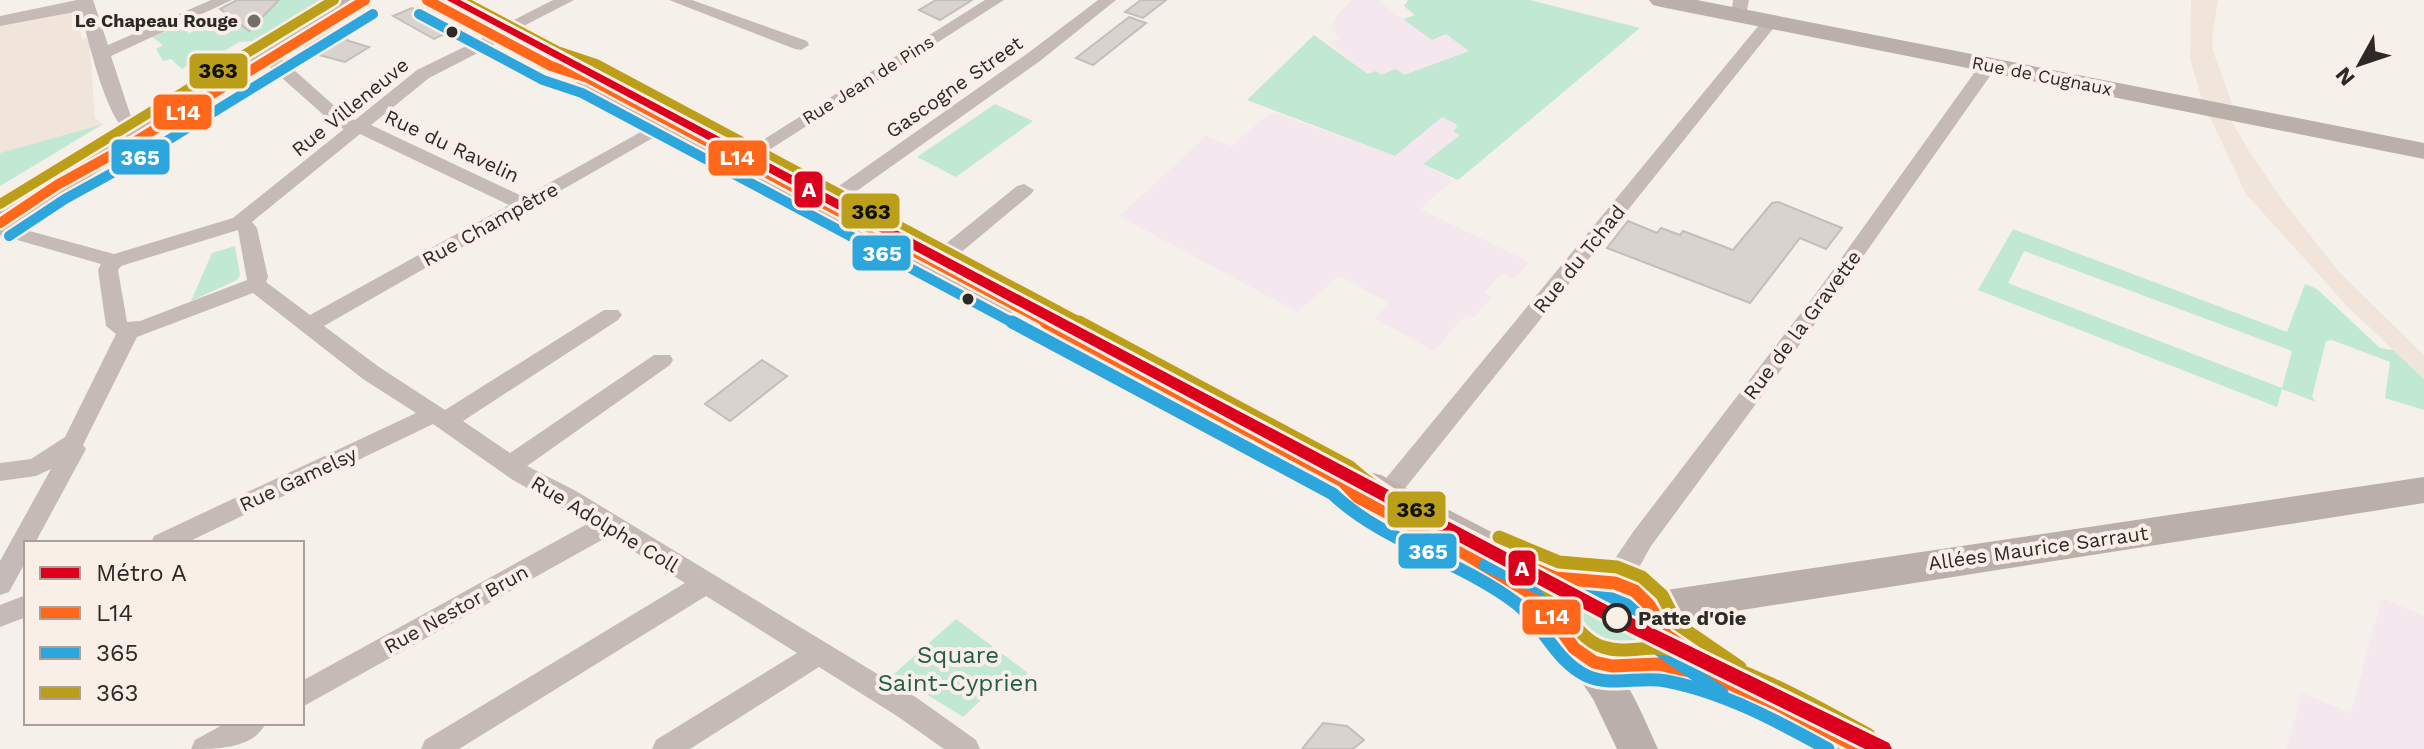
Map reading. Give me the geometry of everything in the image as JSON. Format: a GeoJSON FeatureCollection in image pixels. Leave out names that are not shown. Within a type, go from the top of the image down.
{"type":"FeatureCollection","features":[{"type":"Feature","properties":{"kind":"main road"},"geometry":{"type":"LineString","coordinates":[[211,80],[334,0]]}},
{"type":"Feature","properties":{"kind":"main road"},"geometry":{"type":"LineString","coordinates":[[0,210],[345,0]]}},
{"type":"Feature","properties":{"kind":"main road"},"geometry":{"type":"LineString","coordinates":[[0,226],[57,185],[352,0]]}},
{"type":"Feature","properties":{"kind":"main road"},"geometry":{"type":"LineString","coordinates":[[57,185],[365,0]]}},
{"type":"Feature","properties":{"kind":"main road"},"geometry":{"type":"LineString","coordinates":[[427,0],[501,32]]}},
{"type":"Feature","properties":{"kind":"main road"},"geometry":{"type":"LineString","coordinates":[[455,0],[551,66],[588,78],[1343,481],[1367,486],[1386,495],[1527,570],[1628,587],[1648,641],[1689,670],[1736,684],[1861,749]]}},
{"type":"Feature","properties":{"kind":"main road"},"geometry":{"type":"LineString","coordinates":[[1343,481],[1358,497],[1530,593],[1558,620],[1566,640],[1583,656],[1610,666],[1648,641]]}},
{"type":"Feature","properties":{"kind":"main road"},"geometry":{"type":"LineString","coordinates":[[1558,620],[1562,598],[1598,582]]}},
{"type":"Feature","properties":{"kind":"street"},"geometry":{"type":"LineString","coordinates":[[102,54],[224,0]]}},
{"type":"Feature","properties":{"kind":"street","name":"Rue Villeneuve"},"geometry":{"type":"LineString","coordinates":[[240,222],[423,74],[545,4],[566,0]]}},
{"type":"Feature","properties":{"kind":"street"},"geometry":{"type":"LineString","coordinates":[[677,0],[801,45]]}},
{"type":"Feature","properties":{"kind":"street","name":"Rue Jean de Pins"},"geometry":{"type":"LineString","coordinates":[[740,160],[996,0]]}},
{"type":"Feature","properties":{"kind":"street","name":"Gascogne Street"},"geometry":{"type":"LineString","coordinates":[[823,206],[1034,57],[1108,0]]}},
{"type":"Feature","properties":{"kind":"street","name":"Rue de Cugnaux"},"geometry":{"type":"LineString","coordinates":[[1661,0],[1740,8],[1770,22],[2424,151]]}},
{"type":"Feature","properties":{"kind":"street"},"geometry":{"type":"LineString","coordinates":[[0,21],[86,2],[121,115],[132,129]]}},
{"type":"Feature","properties":{"kind":"street","name":"Rue du Tchad"},"geometry":{"type":"LineString","coordinates":[[1386,495],[1770,22]]}},
{"type":"Feature","properties":{"kind":"street","name":"Rue du Ravelin"},"geometry":{"type":"LineString","coordinates":[[270,58],[342,122],[526,205]]}},
{"type":"Feature","properties":{"kind":"street","name":"Rue de la Gravette"},"geometry":{"type":"LineString","coordinates":[[1598,582],[1624,570],[1644,535],[1831,288],[1986,73],[1988,66]]}},
{"type":"Feature","properties":{"kind":"street","name":"Rue Champêtre"},"geometry":{"type":"LineString","coordinates":[[309,325],[670,123]]}},
{"type":"Feature","properties":{"kind":"street"},"geometry":{"type":"LineString","coordinates":[[934,264],[1024,190]]}},
{"type":"Feature","properties":{"kind":"street"},"geometry":{"type":"LineString","coordinates":[[240,222],[247,228],[258,277],[255,284],[144,328],[127,331],[117,326],[108,270],[114,261],[240,222]]}},
{"type":"Feature","properties":{"kind":"street"},"geometry":{"type":"LineString","coordinates":[[0,226],[114,261]]}},
{"type":"Feature","properties":{"kind":"street","name":"Rue Adolphe Coll"},"geometry":{"type":"LineString","coordinates":[[255,284],[438,418],[907,707],[966,749]]}},
{"type":"Feature","properties":{"kind":"street","name":"Rue Gamelsy"},"geometry":{"type":"LineString","coordinates":[[167,541],[438,418],[611,315]]}},
{"type":"Feature","properties":{"kind":"street"},"geometry":{"type":"LineString","coordinates":[[0,472],[44,476],[68,463],[74,451],[73,443],[126,341],[127,331]]}},
{"type":"Feature","properties":{"kind":"street"},"geometry":{"type":"LineString","coordinates":[[510,465],[662,360]]}},
{"type":"Feature","properties":{"kind":"street"},"geometry":{"type":"LineString","coordinates":[[0,585],[44,476]]}},
{"type":"Feature","properties":{"kind":"street","name":"Allées Maurice Sarraut"},"geometry":{"type":"LineString","coordinates":[[1648,641],[2424,490]]}},
{"type":"Feature","properties":{"kind":"street","name":"Rue Nestor Brun"},"geometry":{"type":"LineString","coordinates":[[304,694],[609,524]]}},
{"type":"Feature","properties":{"kind":"street"},"geometry":{"type":"LineString","coordinates":[[435,749],[706,583]]}},
{"type":"Feature","properties":{"kind":"street"},"geometry":{"type":"LineString","coordinates":[[0,616],[24,607]]}},
{"type":"Feature","properties":{"kind":"street"},"geometry":{"type":"LineString","coordinates":[[1648,641],[1636,705],[1650,749]]}},
{"type":"Feature","properties":{"kind":"street"},"geometry":{"type":"LineString","coordinates":[[666,749],[819,653]]}},
{"type":"Feature","properties":{"kind":"street"},"geometry":{"type":"LineString","coordinates":[[1583,656],[1619,708],[1638,749]]}},
{"type":"Feature","properties":{"kind":"street"},"geometry":{"type":"LineString","coordinates":[[205,749],[248,725]]}},
{"type":"Feature","properties":{"kind":"shaded area"},"geometry":{"type":"Polygon","coordinates":[[[1352,0],[1377,0],[1431,39],[1446,34],[1470,50],[1404,75],[1368,74],[1329,43],[1341,38],[1331,30],[1337,15],[1352,0]]]}},
{"type":"Feature","properties":{"kind":"shaded area"},"geometry":{"type":"Polygon","coordinates":[[[2191,0],[2218,0],[2213,51],[2232,104],[2221,104],[2249,151],[2286,205],[2340,273],[2424,355],[2424,379],[2348,307],[2246,194],[2202,100],[2190,59],[2191,0]]]}},
{"type":"Feature","properties":{"kind":"shaded area"},"geometry":{"type":"Polygon","coordinates":[[[75,10],[82,39],[89,38],[95,118],[103,124],[0,153],[0,25],[75,10]]]}},
{"type":"Feature","properties":{"kind":"shaded area"},"geometry":{"type":"Polygon","coordinates":[[[1272,112],[1395,156],[1442,117],[1456,124],[1454,131],[1461,135],[1423,164],[1453,180],[1420,209],[1530,262],[1514,279],[1502,274],[1484,292],[1492,297],[1474,318],[1466,315],[1434,351],[1374,318],[1389,303],[1339,276],[1297,312],[1119,216],[1206,136],[1231,146],[1272,112]]]}},
{"type":"Feature","properties":{"kind":"shaded area"},"geometry":{"type":"Polygon","coordinates":[[[2382,598],[2424,616],[2424,749],[2287,749],[2302,693],[2351,713],[2382,598]]]}},
{"type":"Feature","properties":{"kind":"green space"},"geometry":{"type":"Polygon","coordinates":[[[279,0],[320,0],[255,41],[239,42],[218,55],[210,53],[182,69],[171,59],[163,61],[156,49],[163,45],[152,37],[178,26],[189,33],[229,16],[249,31],[279,0]]]}},
{"type":"Feature","properties":{"kind":"green space"},"geometry":{"type":"Polygon","coordinates":[[[1408,0],[1530,0],[1640,28],[1458,180],[1423,164],[1460,135],[1453,131],[1457,128],[1456,124],[1442,117],[1395,156],[1247,100],[1314,35],[1368,74],[1376,71],[1381,75],[1396,69],[1404,75],[1469,51],[1446,34],[1432,40],[1403,19],[1415,15],[1404,6],[1408,0]]]}},
{"type":"Feature","properties":{"kind":"green space"},"geometry":{"type":"Polygon","coordinates":[[[995,104],[1033,121],[956,177],[917,157],[995,104]]]}},
{"type":"Feature","properties":{"kind":"green space"},"geometry":{"type":"Polygon","coordinates":[[[103,124],[0,186],[0,153],[103,124]]]}},
{"type":"Feature","properties":{"kind":"green space"},"geometry":{"type":"Polygon","coordinates":[[[2013,229],[2287,332],[2305,284],[2317,289],[2380,348],[2393,350],[2424,379],[2424,410],[2385,398],[2390,362],[2332,340],[2326,341],[2312,397],[2316,402],[2282,389],[2277,407],[1978,290],[2013,229]],[[2024,251],[2008,283],[2282,388],[2292,351],[2024,251]]]}},
{"type":"Feature","properties":{"kind":"green space"},"geometry":{"type":"Polygon","coordinates":[[[235,246],[240,275],[237,280],[191,301],[212,253],[235,246]]]}},
{"type":"Feature","properties":{"kind":"green space"},"geometry":{"type":"Polygon","coordinates":[[[1601,598],[1629,607],[1641,630],[1633,644],[1611,648],[1593,639],[1582,628],[1580,606],[1601,598]]]}},
{"type":"Feature","properties":{"kind":"green space","name":"Square Saint-Cyprien"},"geometry":{"type":"Polygon","coordinates":[[[956,619],[1028,673],[1013,686],[997,685],[963,717],[894,674],[956,619]]]}},
{"type":"Feature","properties":{"kind":"building"},"geometry":{"type":"Polygon","coordinates":[[[237,0],[279,0],[249,31],[220,9],[237,0]]]}},
{"type":"Feature","properties":{"kind":"building"},"geometry":{"type":"Polygon","coordinates":[[[936,0],[972,0],[940,20],[919,10],[936,0]]]}},
{"type":"Feature","properties":{"kind":"building"},"geometry":{"type":"Polygon","coordinates":[[[1141,0],[1166,0],[1143,18],[1125,12],[1141,0]]]}},
{"type":"Feature","properties":{"kind":"building"},"geometry":{"type":"Polygon","coordinates":[[[412,8],[453,30],[434,39],[393,16],[412,8]]]}},
{"type":"Feature","properties":{"kind":"building"},"geometry":{"type":"Polygon","coordinates":[[[1129,17],[1146,23],[1093,65],[1076,58],[1129,17]]]}},
{"type":"Feature","properties":{"kind":"building"},"geometry":{"type":"Polygon","coordinates":[[[331,32],[369,47],[345,62],[315,54],[320,51],[306,47],[331,32]]]}},
{"type":"Feature","properties":{"kind":"building"},"geometry":{"type":"Polygon","coordinates":[[[1778,202],[1842,228],[1826,249],[1800,238],[1750,303],[1607,248],[1628,221],[1657,233],[1661,228],[1680,235],[1683,231],[1733,250],[1772,203],[1778,202]]]}},
{"type":"Feature","properties":{"kind":"building"},"geometry":{"type":"Polygon","coordinates":[[[762,360],[787,376],[730,421],[705,404],[762,360]]]}},
{"type":"Feature","properties":{"kind":"building"},"geometry":{"type":"Polygon","coordinates":[[[1323,723],[1347,726],[1364,740],[1353,749],[1302,749],[1323,723]]]}},
{"type":"Feature","properties":{"kind":"metro line","name":"A"},"geometry":{"type":"LineString","coordinates":[[452,0],[1614,617],[1883,749]]}},
{"type":"Feature","properties":{"kind":"transit line","name":"363"},"geometry":{"type":"LineString","coordinates":[[0,204],[334,0]]}},
{"type":"Feature","properties":{"kind":"transit line","name":"L14"},"geometry":{"type":"LineString","coordinates":[[0,223],[57,185],[126,147],[365,0]]}},
{"type":"Feature","properties":{"kind":"transit line","name":"L14"},"geometry":{"type":"LineString","coordinates":[[427,0],[551,66],[588,78],[1343,481],[1358,497],[1466,554],[1529,592],[1546,609],[1574,648],[1594,662],[1612,666],[1658,664],[1712,676],[1777,704],[1861,749]]}},
{"type":"Feature","properties":{"kind":"transit line","name":"363"},"geometry":{"type":"LineString","coordinates":[[461,0],[557,51],[596,64],[1350,467],[1368,484],[1474,540],[1538,579],[1559,599],[1585,637],[1601,647],[1617,650],[1660,648],[1717,661],[1784,689],[1869,735]]}},
{"type":"Feature","properties":{"kind":"transit line","name":"365"},"geometry":{"type":"LineString","coordinates":[[9,236],[65,199],[134,161],[373,14]]}},
{"type":"Feature","properties":{"kind":"transit line","name":"365"},"geometry":{"type":"LineString","coordinates":[[419,14],[543,80],[582,93],[1333,494],[1369,521],[1491,586],[1516,603],[1535,621],[1557,652],[1587,676],[1606,681],[1655,680],[1687,686],[1749,709],[1828,749]]}},
{"type":"Feature","properties":{"kind":"transit line","name":"363"},"geometry":{"type":"LineString","coordinates":[[1499,537],[1559,562],[1617,567],[1642,577],[1662,595],[1677,624],[1740,667]]}},
{"type":"Feature","properties":{"kind":"transit line","name":"L14"},"geometry":{"type":"LineString","coordinates":[[1492,551],[1555,578],[1615,583],[1635,591],[1649,605],[1666,635],[1731,680]]}},
{"type":"Feature","properties":{"kind":"transit line","name":"365"},"geometry":{"type":"LineString","coordinates":[[1485,565],[1551,593],[1612,599],[1627,605],[1636,613],[1655,647],[1722,693]]}},
{"type":"Feature","properties":{"kind":"place","name":"Le Chapeau Rouge"},"geometry":{"type":"Point","coordinates":[254,21]}},
{"type":"Feature","properties":{"kind":"place","name":"Patte d'Oie"},"geometry":{"type":"Point","coordinates":[1617,618]}}]}
